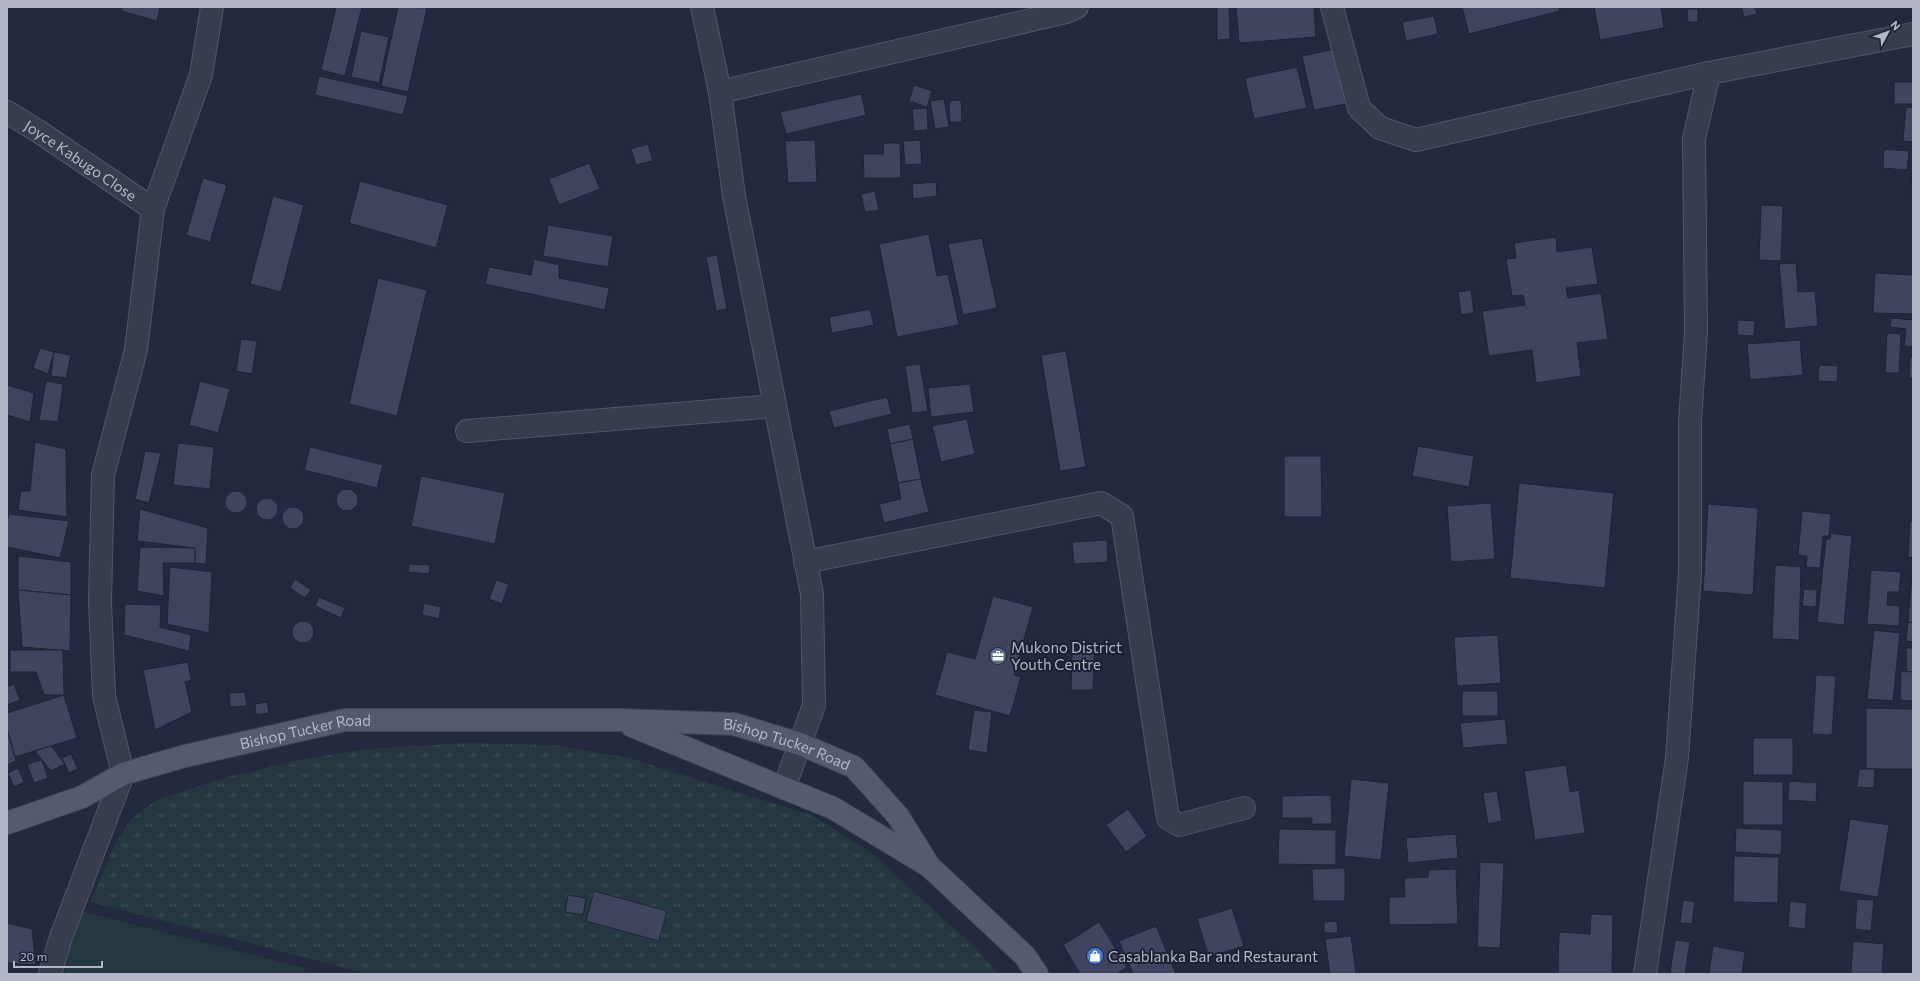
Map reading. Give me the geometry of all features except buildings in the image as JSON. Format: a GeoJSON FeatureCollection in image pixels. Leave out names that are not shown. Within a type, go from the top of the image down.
{"type":"FeatureCollection","features":[{"type":"Feature","properties":{"kind":"main road","name":"Bishop Tucker Road"},"geometry":{"type":"LineString","coordinates":[[7,823],[82,797],[123,774],[185,756],[345,720],[618,720],[734,724],[800,744],[854,767],[898,816],[929,866]]}},
{"type":"Feature","properties":{"kind":"main road","name":"Bishop Tucker Road"},"geometry":{"type":"LineString","coordinates":[[618,720],[833,808],[929,866],[1025,956],[1037,974]]}},
{"type":"Feature","properties":{"kind":"street"},"geometry":{"type":"LineString","coordinates":[[50,974],[61,937],[123,774],[104,696],[100,601],[103,475],[136,350],[153,209],[201,75],[212,7]]}},
{"type":"Feature","properties":{"kind":"street"},"geometry":{"type":"LineString","coordinates":[[702,7],[720,92],[734,196],[812,594],[814,705],[784,788]]}},
{"type":"Feature","properties":{"kind":"street"},"geometry":{"type":"LineString","coordinates":[[720,92],[1066,12],[1077,7]]}},
{"type":"Feature","properties":{"kind":"street"},"geometry":{"type":"LineString","coordinates":[[1332,7],[1359,108],[1380,128],[1416,140],[1709,73],[1913,34]]}},
{"type":"Feature","properties":{"kind":"street"},"geometry":{"type":"LineString","coordinates":[[1645,974],[1677,758],[1690,572],[1690,422],[1696,331],[1694,139],[1709,73]]}},
{"type":"Feature","properties":{"kind":"street","name":"Joyce Kabugo Close"},"geometry":{"type":"LineString","coordinates":[[7,112],[38,131],[153,209]]}},
{"type":"Feature","properties":{"kind":"street"},"geometry":{"type":"LineString","coordinates":[[467,431],[775,406]]}},
{"type":"Feature","properties":{"kind":"street"},"geometry":{"type":"LineString","coordinates":[[806,562],[1101,503],[1122,516],[1168,818],[1179,825],[1244,808]]}},
{"type":"Feature","properties":{"kind":"green space"},"geometry":{"type":"Polygon","coordinates":[[[467,743],[552,745],[629,758],[814,816],[869,851],[975,947],[998,974],[369,974],[90,902],[116,842],[133,817],[157,800],[227,777],[303,759],[365,749],[467,743]]]}},
{"type":"Feature","properties":{"kind":"green space"},"geometry":{"type":"Polygon","coordinates":[[[80,911],[305,968],[303,974],[64,974],[80,911]]]}},
{"type":"Feature","properties":{"kind":"place","name":"Mukono District Youth Centre"},"geometry":{"type":"Point","coordinates":[998,656]}},
{"type":"Feature","properties":{"kind":"place","name":"Casablanka Bar and Restaurant"},"geometry":{"type":"Point","coordinates":[1095,956]}}]}
